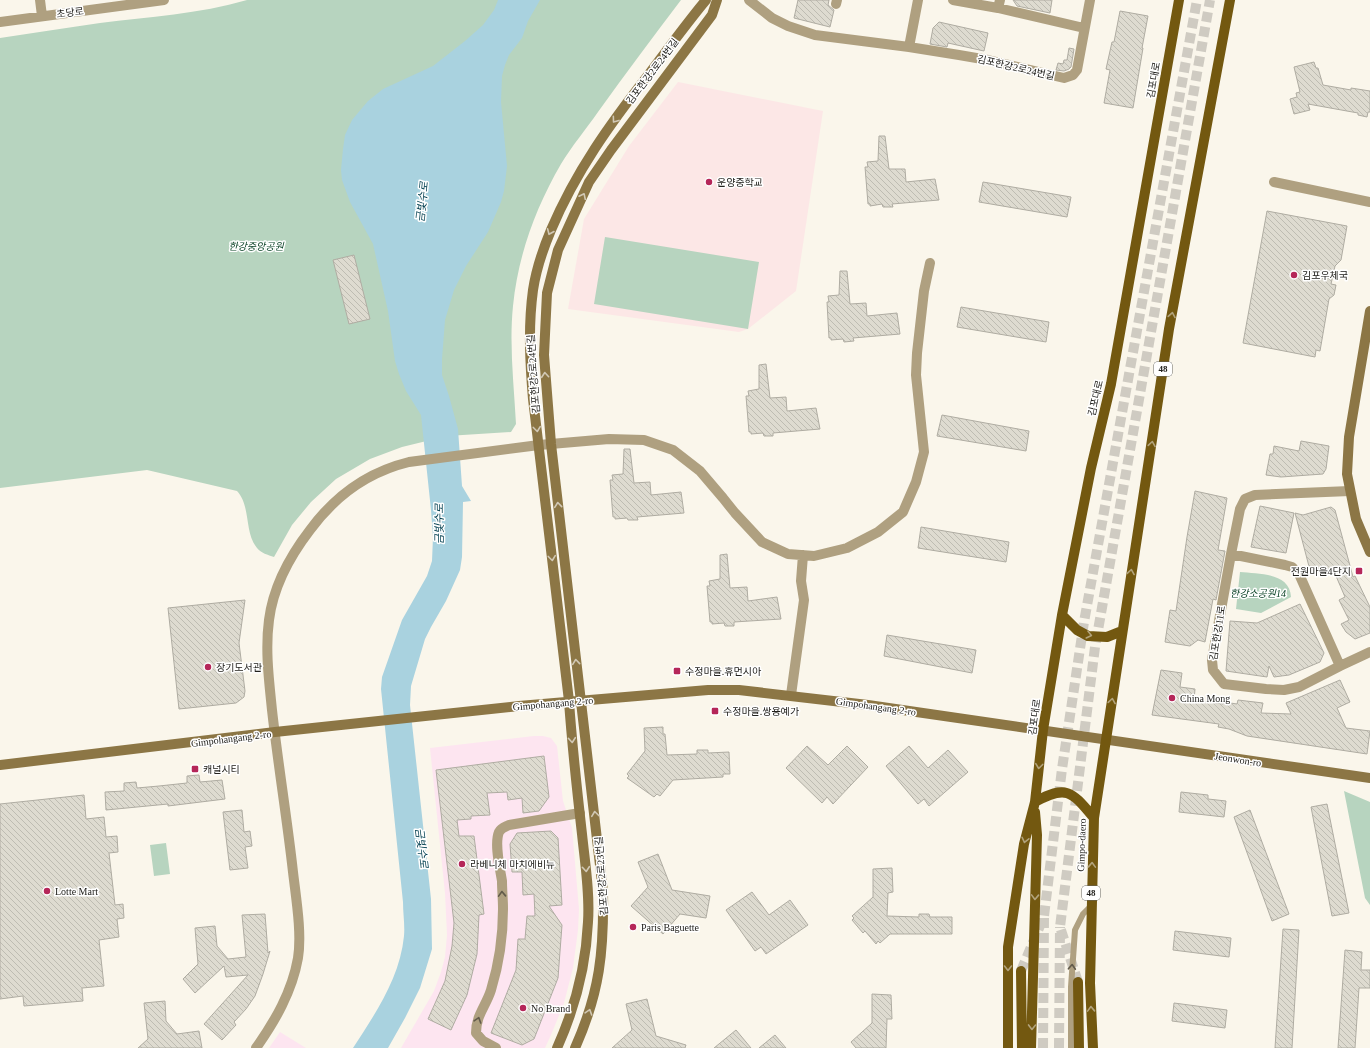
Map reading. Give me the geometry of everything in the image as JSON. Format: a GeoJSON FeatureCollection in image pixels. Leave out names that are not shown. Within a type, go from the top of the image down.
{"type":"FeatureCollection","features":[{"type":"Feature","properties":{"kind":"main road","name":"김포대로"},"geometry":{"type":"LineString","coordinates":[[1035,802],[1044,730],[1062,615],[1091,468],[1111,384],[1179,0]]}},
{"type":"Feature","properties":{"kind":"main road","name":"48"},"geometry":{"type":"LineString","coordinates":[[1106,739],[1169,329],[1230,0]]}},
{"type":"Feature","properties":{"kind":"main road"},"geometry":{"type":"LineString","coordinates":[[1062,615],[1077,630],[1088,636],[1107,637],[1122,630]]}},
{"type":"Feature","properties":{"kind":"main road","name":"Gimpo-daero"},"geometry":{"type":"LineString","coordinates":[[1093,1048],[1090,983],[1094,818],[1106,739]]}},
{"type":"Feature","properties":{"kind":"main road"},"geometry":{"type":"LineString","coordinates":[[1008,1048],[1008,947],[1024,844],[1035,802],[1050,793],[1061,792],[1071,794],[1094,818]]}},
{"type":"Feature","properties":{"kind":"main road"},"geometry":{"type":"LineString","coordinates":[[1031,1048],[1037,836],[1035,802]]}},
{"type":"Feature","properties":{"kind":"main road"},"geometry":{"type":"LineString","coordinates":[[1021,971],[1022,1048]]}},
{"type":"Feature","properties":{"kind":"main road"},"geometry":{"type":"LineString","coordinates":[[1078,982],[1079,1048]]}},
{"type":"Feature","properties":{"kind":"street"},"geometry":{"type":"LineString","coordinates":[[40,0],[42,16]]}},
{"type":"Feature","properties":{"kind":"street","name":"초당로"},"geometry":{"type":"LineString","coordinates":[[0,22],[164,0]]}},
{"type":"Feature","properties":{"kind":"street","name":"김포한강2로24번길"},"geometry":{"type":"LineString","coordinates":[[569,701],[533,399],[529,348],[533,290],[544,247],[566,196],[579,172],[598,143],[640,86],[706,0]]}},
{"type":"Feature","properties":{"kind":"street","name":"김포한강2로24번길"},"geometry":{"type":"LineString","coordinates":[[580,700],[551,444],[544,355],[544,329],[547,293],[558,250],[590,182],[616,144],[712,15],[717,0]]}},
{"type":"Feature","properties":{"kind":"street","name":"김포한강2로24번길"},"geometry":{"type":"LineString","coordinates":[[749,0],[772,18],[803,32],[815,35],[909,47],[988,60],[1064,78],[1073,74],[1077,70],[1090,0]]}},
{"type":"Feature","properties":{"kind":"street"},"geometry":{"type":"LineString","coordinates":[[909,47],[918,0]]}},
{"type":"Feature","properties":{"kind":"street"},"geometry":{"type":"LineString","coordinates":[[953,0],[999,4],[1084,28]]}},
{"type":"Feature","properties":{"kind":"street"},"geometry":{"type":"LineString","coordinates":[[1274,182],[1370,202]]}},
{"type":"Feature","properties":{"kind":"street"},"geometry":{"type":"LineString","coordinates":[[256,1048],[267,1032],[286,996],[293,978],[298,958],[299,938],[295,891],[275,732],[267,647],[269,619],[277,589],[290,561],[301,541],[318,518],[354,486],[374,474],[392,466],[409,462],[539,445],[609,439],[644,440],[673,450],[700,471],[742,522],[762,542],[788,554],[814,556],[847,548],[878,532],[903,512],[916,482],[924,452],[916,375],[916,353],[924,291],[930,263]]}},
{"type":"Feature","properties":{"kind":"street"},"geometry":{"type":"LineString","coordinates":[[1370,311],[1349,437],[1347,474],[1356,519],[1370,552]]}},
{"type":"Feature","properties":{"kind":"street","name":"김포한강11로"},"geometry":{"type":"LineString","coordinates":[[1350,491],[1255,495],[1245,499],[1240,509],[1230,554],[1212,660],[1213,670],[1224,684],[1284,690],[1299,687],[1370,652]]}},
{"type":"Feature","properties":{"kind":"street"},"geometry":{"type":"LineString","coordinates":[[1230,554],[1292,567],[1299,574],[1340,666]]}},
{"type":"Feature","properties":{"kind":"street"},"geometry":{"type":"LineString","coordinates":[[791,695],[804,600],[801,581],[803,555]]}},
{"type":"Feature","properties":{"kind":"street","name":"Gimpohangang 2-ro"},"geometry":{"type":"LineString","coordinates":[[0,765],[275,732],[519,706],[708,690],[739,690],[791,695],[1106,739]]}},
{"type":"Feature","properties":{"kind":"street","name":"김포한강2로23번길"},"geometry":{"type":"LineString","coordinates":[[575,1048],[590,1011],[596,990],[604,927],[604,891],[580,700]]}},
{"type":"Feature","properties":{"kind":"street","name":"김포한강2로23번길"},"geometry":{"type":"LineString","coordinates":[[557,1048],[579,990],[587,942],[588,920],[587,886],[572,745],[569,701]]}},
{"type":"Feature","properties":{"kind":"street","name":"Jeonwon-ro"},"geometry":{"type":"LineString","coordinates":[[1106,739],[1370,778]]}},
{"type":"Feature","properties":{"kind":"street"},"geometry":{"type":"LineString","coordinates":[[496,1048],[483,1041],[476,1033],[476,1023],[491,992],[502,936],[503,909],[502,882],[498,851],[499,833],[502,828],[509,825],[580,813]]}},
{"type":"Feature","properties":{"kind":"lane"},"geometry":{"type":"LineString","coordinates":[[1071,1048],[1071,987],[1075,930],[1083,914],[1091,906]]}},
{"type":"Feature","properties":{"kind":"shaded area","name":"운양중학교"},"geometry":{"type":"Polygon","coordinates":[[[678,82],[823,111],[796,291],[748,329],[739,332],[568,309],[584,219],[629,146],[678,82]]]}},
{"type":"Feature","properties":{"kind":"shaded area"},"geometry":{"type":"Polygon","coordinates":[[[534,736],[551,738],[557,746],[563,801],[572,828],[579,909],[573,968],[564,1003],[551,1035],[545,1048],[401,1048],[434,991],[445,957],[447,935],[445,893],[430,748],[534,736]]]}},
{"type":"Feature","properties":{"kind":"shaded area"},"geometry":{"type":"Polygon","coordinates":[[[280,1032],[306,1048],[269,1048],[280,1032]]]}},
{"type":"Feature","properties":{"kind":"green space","name":"한강중앙공원"},"geometry":{"type":"Polygon","coordinates":[[[247,0],[681,0],[565,157],[536,214],[524,250],[515,287],[512,321],[512,350],[516,424],[511,432],[447,436],[402,447],[370,459],[336,479],[311,502],[292,525],[274,557],[260,551],[253,542],[244,504],[237,491],[147,470],[0,488],[0,38],[100,23],[192,12],[247,0]]]}},
{"type":"Feature","properties":{"kind":"green space"},"geometry":{"type":"Polygon","coordinates":[[[605,237],[759,262],[748,329],[594,304],[605,237]]]}},
{"type":"Feature","properties":{"kind":"green space","name":"한강소공원14"},"geometry":{"type":"Polygon","coordinates":[[[1240,572],[1264,574],[1279,579],[1285,583],[1289,589],[1291,597],[1261,613],[1236,609],[1240,572]]]}},
{"type":"Feature","properties":{"kind":"green space"},"geometry":{"type":"Polygon","coordinates":[[[1344,791],[1370,802],[1370,905],[1365,898],[1344,791]]]}},
{"type":"Feature","properties":{"kind":"green space"},"geometry":{"type":"Polygon","coordinates":[[[166,843],[170,874],[154,876],[150,845],[166,843]]]}},
{"type":"Feature","properties":{"kind":"water","name":"금빛수로"},"geometry":{"type":"Polygon","coordinates":[[[498,0],[540,0],[528,21],[522,38],[509,55],[502,76],[501,102],[507,166],[501,202],[488,232],[466,266],[454,290],[445,320],[442,375],[458,429],[462,486],[471,501],[463,502],[462,557],[460,570],[446,601],[425,639],[411,686],[410,705],[431,899],[432,949],[420,988],[388,1048],[353,1048],[378,1009],[392,981],[402,951],[404,936],[403,902],[381,689],[382,677],[402,620],[427,576],[432,561],[433,537],[421,415],[406,391],[395,361],[388,311],[373,244],[350,202],[342,180],[341,170],[343,149],[345,135],[352,120],[368,101],[383,89],[433,66],[483,25],[494,10],[498,0]]]}},
{"type":"Feature","properties":{"kind":"building"},"geometry":{"type":"Polygon","coordinates":[[[798,0],[829,0],[828,5],[834,10],[830,27],[794,18],[798,0]]]}},
{"type":"Feature","properties":{"kind":"building"},"geometry":{"type":"Polygon","coordinates":[[[1013,0],[1052,0],[1050,13],[1017,6],[1013,0]]]}},
{"type":"Feature","properties":{"kind":"building"},"geometry":{"type":"Polygon","coordinates":[[[1120,11],[1148,16],[1133,108],[1104,103],[1110,70],[1106,69],[1112,42],[1114,42],[1120,11]]]}},
{"type":"Feature","properties":{"kind":"building"},"geometry":{"type":"Polygon","coordinates":[[[939,22],[988,33],[984,51],[948,43],[947,47],[930,44],[933,28],[939,22]]]}},
{"type":"Feature","properties":{"kind":"building"},"geometry":{"type":"Polygon","coordinates":[[[1069,48],[1074,49],[1071,67],[1064,71],[1056,70],[1058,63],[1063,64],[1064,60],[1067,60],[1069,48]]]}},
{"type":"Feature","properties":{"kind":"building"},"geometry":{"type":"Polygon","coordinates":[[[1314,62],[1316,68],[1318,68],[1323,85],[1351,90],[1351,88],[1370,91],[1370,112],[1368,112],[1367,117],[1358,115],[1358,113],[1308,104],[1310,110],[1294,114],[1290,99],[1297,97],[1296,93],[1300,92],[1294,67],[1314,62]]]}},
{"type":"Feature","properties":{"kind":"building"},"geometry":{"type":"Polygon","coordinates":[[[879,136],[885,136],[889,169],[905,169],[906,182],[935,179],[939,200],[892,204],[893,207],[883,207],[882,204],[870,206],[870,204],[868,204],[865,167],[868,167],[867,162],[878,161],[879,136]]]}},
{"type":"Feature","properties":{"kind":"building"},"geometry":{"type":"Polygon","coordinates":[[[983,182],[1071,197],[1067,217],[979,202],[983,182]]]}},
{"type":"Feature","properties":{"kind":"building","name":"김포우체국"},"geometry":{"type":"Polygon","coordinates":[[[1267,211],[1347,226],[1341,260],[1335,266],[1331,284],[1336,285],[1334,295],[1329,299],[1320,351],[1316,350],[1315,357],[1243,343],[1267,211]]]}},
{"type":"Feature","properties":{"kind":"building"},"geometry":{"type":"Polygon","coordinates":[[[354,255],[370,319],[349,324],[333,260],[354,255]]]}},
{"type":"Feature","properties":{"kind":"building"},"geometry":{"type":"Polygon","coordinates":[[[840,271],[847,271],[850,304],[866,303],[867,316],[897,313],[900,334],[853,338],[854,341],[844,342],[843,339],[831,340],[831,338],[829,338],[827,302],[829,302],[828,296],[839,295],[840,271]]]}},
{"type":"Feature","properties":{"kind":"building"},"geometry":{"type":"Polygon","coordinates":[[[961,307],[1049,322],[1046,342],[957,327],[961,307]]]}},
{"type":"Feature","properties":{"kind":"building"},"geometry":{"type":"Polygon","coordinates":[[[766,364],[770,398],[786,397],[787,411],[816,408],[820,429],[773,433],[773,436],[764,436],[763,433],[751,434],[751,432],[749,432],[746,396],[749,396],[748,391],[759,389],[759,365],[766,364]]]}},
{"type":"Feature","properties":{"kind":"building"},"geometry":{"type":"Polygon","coordinates":[[[942,415],[1029,431],[1026,451],[937,436],[942,415]]]}},
{"type":"Feature","properties":{"kind":"building"},"geometry":{"type":"Polygon","coordinates":[[[1301,441],[1329,446],[1326,469],[1323,474],[1281,477],[1266,475],[1270,454],[1273,454],[1274,446],[1299,451],[1301,441]]]}},
{"type":"Feature","properties":{"kind":"building"},"geometry":{"type":"Polygon","coordinates":[[[624,449],[630,449],[634,483],[650,482],[651,495],[681,492],[684,513],[637,517],[638,520],[628,520],[627,518],[615,519],[615,517],[613,517],[610,480],[613,480],[612,475],[623,474],[624,449]]]}},
{"type":"Feature","properties":{"kind":"building"},"geometry":{"type":"Polygon","coordinates":[[[1195,491],[1227,498],[1218,550],[1225,551],[1216,600],[1213,599],[1205,642],[1198,640],[1190,646],[1165,642],[1170,610],[1176,611],[1195,491]]]}},
{"type":"Feature","properties":{"kind":"building"},"geometry":{"type":"Polygon","coordinates":[[[1260,506],[1294,513],[1286,553],[1251,547],[1260,506]]]}},
{"type":"Feature","properties":{"kind":"building"},"geometry":{"type":"Polygon","coordinates":[[[1331,507],[1335,510],[1353,577],[1355,576],[1370,607],[1370,633],[1355,639],[1346,632],[1341,624],[1349,620],[1339,600],[1345,597],[1333,569],[1311,574],[1295,513],[1303,515],[1331,507]]]}},
{"type":"Feature","properties":{"kind":"building"},"geometry":{"type":"Polygon","coordinates":[[[921,527],[1009,542],[1006,562],[918,548],[921,527]]]}},
{"type":"Feature","properties":{"kind":"building"},"geometry":{"type":"Polygon","coordinates":[[[727,554],[730,588],[747,587],[748,601],[777,597],[781,619],[734,622],[734,626],[725,626],[724,623],[712,624],[712,622],[710,622],[707,586],[710,586],[709,581],[720,579],[720,555],[727,554]]]}},
{"type":"Feature","properties":{"kind":"building","name":"장기도서관"},"geometry":{"type":"Polygon","coordinates":[[[245,600],[239,643],[245,691],[244,697],[236,703],[179,709],[168,608],[245,600]]]}},
{"type":"Feature","properties":{"kind":"building"},"geometry":{"type":"Polygon","coordinates":[[[1300,604],[1324,653],[1320,662],[1289,675],[1274,677],[1269,666],[1267,677],[1226,671],[1230,621],[1257,623],[1300,604]]]}},
{"type":"Feature","properties":{"kind":"building"},"geometry":{"type":"Polygon","coordinates":[[[887,635],[976,650],[972,673],[884,656],[887,635]]]}},
{"type":"Feature","properties":{"kind":"building"},"geometry":{"type":"Polygon","coordinates":[[[1161,670],[1182,673],[1180,687],[1195,689],[1194,700],[1223,704],[1224,702],[1237,704],[1238,700],[1263,703],[1261,713],[1291,714],[1286,703],[1340,680],[1350,702],[1337,708],[1346,728],[1370,731],[1367,754],[1247,736],[1229,729],[1218,727],[1219,724],[1152,715],[1161,670]]]}},
{"type":"Feature","properties":{"kind":"building"},"geometry":{"type":"Polygon","coordinates":[[[663,727],[667,755],[697,754],[697,750],[708,750],[708,753],[729,752],[730,774],[723,774],[723,777],[673,780],[660,796],[657,794],[654,797],[627,778],[629,776],[627,774],[645,751],[644,728],[663,727]]]}},
{"type":"Feature","properties":{"kind":"building"},"geometry":{"type":"Polygon","coordinates":[[[807,746],[828,765],[847,746],[868,767],[833,804],[827,797],[822,803],[786,768],[807,746]]]}},
{"type":"Feature","properties":{"kind":"building"},"geometry":{"type":"Polygon","coordinates":[[[909,746],[928,768],[948,750],[968,772],[929,806],[924,799],[918,804],[886,766],[909,746]]]}},
{"type":"Feature","properties":{"kind":"building","name":"라베니체 마치에비뉴"},"geometry":{"type":"Polygon","coordinates":[[[544,756],[549,797],[539,811],[523,813],[522,798],[508,800],[507,792],[487,793],[490,815],[471,816],[471,819],[457,820],[459,836],[474,836],[484,914],[479,915],[477,954],[467,995],[451,1030],[428,1019],[445,981],[452,946],[454,923],[436,770],[544,756]]]}},
{"type":"Feature","properties":{"kind":"building"},"geometry":{"type":"Polygon","coordinates":[[[199,775],[200,782],[222,780],[225,799],[168,806],[168,804],[106,810],[105,792],[124,791],[124,783],[136,782],[137,788],[159,786],[187,783],[187,776],[199,775]]]}},
{"type":"Feature","properties":{"kind":"building"},"geometry":{"type":"Polygon","coordinates":[[[1181,792],[1208,795],[1208,799],[1226,801],[1224,817],[1179,812],[1181,792]]]}},
{"type":"Feature","properties":{"kind":"building","name":"Lotte Mart"},"geometry":{"type":"Polygon","coordinates":[[[84,795],[86,819],[104,817],[106,837],[117,836],[118,852],[109,853],[115,905],[123,904],[124,918],[117,919],[119,937],[99,940],[104,986],[82,988],[83,1001],[24,1006],[23,996],[0,999],[0,804],[84,795]]]}},
{"type":"Feature","properties":{"kind":"building"},"geometry":{"type":"Polygon","coordinates":[[[1327,804],[1349,913],[1332,916],[1311,807],[1327,804]]]}},
{"type":"Feature","properties":{"kind":"building"},"geometry":{"type":"Polygon","coordinates":[[[242,810],[244,832],[250,831],[252,846],[245,847],[248,868],[230,870],[223,812],[242,810]]]}},
{"type":"Feature","properties":{"kind":"building"},"geometry":{"type":"Polygon","coordinates":[[[1250,810],[1289,914],[1272,921],[1234,817],[1250,810]]]}},
{"type":"Feature","properties":{"kind":"building"},"geometry":{"type":"Polygon","coordinates":[[[551,831],[558,838],[562,905],[549,906],[562,925],[558,978],[534,1039],[522,1045],[491,1033],[516,970],[518,939],[525,939],[527,916],[535,916],[534,894],[523,895],[522,872],[512,872],[510,844],[517,833],[551,831]]]}},
{"type":"Feature","properties":{"kind":"building"},"geometry":{"type":"Polygon","coordinates":[[[658,854],[672,890],[710,896],[706,918],[680,914],[663,934],[631,906],[648,887],[638,862],[658,854]]]}},
{"type":"Feature","properties":{"kind":"building"},"geometry":{"type":"Polygon","coordinates":[[[892,868],[893,892],[888,893],[887,916],[919,917],[919,914],[929,914],[930,917],[952,917],[952,934],[890,934],[880,943],[878,941],[876,944],[865,931],[863,933],[852,920],[854,918],[852,916],[873,897],[873,869],[892,868]]]}},
{"type":"Feature","properties":{"kind":"building"},"geometry":{"type":"Polygon","coordinates":[[[752,892],[769,915],[790,900],[808,925],[766,954],[761,947],[755,951],[726,910],[752,892]]]}},
{"type":"Feature","properties":{"kind":"building"},"geometry":{"type":"Polygon","coordinates":[[[265,914],[268,953],[270,951],[263,974],[255,996],[234,1022],[236,1025],[222,1040],[204,1024],[248,975],[226,977],[224,966],[195,993],[183,979],[198,964],[195,928],[215,926],[217,946],[228,959],[246,957],[242,915],[265,914]]]}},
{"type":"Feature","properties":{"kind":"building"},"geometry":{"type":"Polygon","coordinates":[[[1283,929],[1299,930],[1292,1048],[1275,1048],[1283,929]]]}},
{"type":"Feature","properties":{"kind":"building"},"geometry":{"type":"Polygon","coordinates":[[[1175,931],[1231,938],[1229,957],[1173,950],[1175,931]]]}},
{"type":"Feature","properties":{"kind":"building"},"geometry":{"type":"Polygon","coordinates":[[[1345,950],[1362,952],[1361,970],[1370,970],[1370,988],[1359,988],[1355,1048],[1338,1048],[1345,950]]]}},
{"type":"Feature","properties":{"kind":"building"},"geometry":{"type":"Polygon","coordinates":[[[872,994],[891,995],[892,1019],[887,1019],[886,1048],[856,1048],[851,1042],[872,1023],[872,994]]]}},
{"type":"Feature","properties":{"kind":"building"},"geometry":{"type":"Polygon","coordinates":[[[647,999],[656,1036],[686,1045],[685,1048],[612,1048],[632,1030],[626,1004],[647,999]]]}},
{"type":"Feature","properties":{"kind":"building"},"geometry":{"type":"Polygon","coordinates":[[[165,1001],[166,1021],[177,1034],[199,1031],[202,1048],[138,1048],[148,1039],[144,1003],[165,1001]]]}},
{"type":"Feature","properties":{"kind":"building"},"geometry":{"type":"Polygon","coordinates":[[[1174,1003],[1227,1010],[1225,1028],[1172,1021],[1174,1003]]]}},
{"type":"Feature","properties":{"kind":"building"},"geometry":{"type":"Polygon","coordinates":[[[736,1030],[751,1048],[714,1048],[736,1030]]]}},
{"type":"Feature","properties":{"kind":"building"},"geometry":{"type":"Polygon","coordinates":[[[775,1035],[786,1048],[759,1048],[775,1035]]]}},
{"type":"Feature","properties":{"kind":"tunnel"},"geometry":{"type":"LineString","coordinates":[[1021,971],[1044,916],[1062,769],[1084,622],[1197,0]]}},
{"type":"Feature","properties":{"kind":"tunnel"},"geometry":{"type":"LineString","coordinates":[[1078,982],[1060,927],[1095,647],[1210,0]]}},
{"type":"Feature","properties":{"kind":"tunnel"},"geometry":{"type":"LineString","coordinates":[[1043,1048],[1044,916]]}},
{"type":"Feature","properties":{"kind":"tunnel"},"geometry":{"type":"LineString","coordinates":[[1059,1048],[1060,927]]}},
{"type":"Feature","properties":{"kind":"place","name":"운양중학교"},"geometry":{"type":"Point","coordinates":[709,182]}},
{"type":"Feature","properties":{"kind":"place","name":"김포우체국"},"geometry":{"type":"Point","coordinates":[1294,275]}},
{"type":"Feature","properties":{"kind":"place","name":"전원마을4단지"},"geometry":{"type":"Point","coordinates":[1359,571]}},
{"type":"Feature","properties":{"kind":"place","name":"장기도서관"},"geometry":{"type":"Point","coordinates":[208,667]}},
{"type":"Feature","properties":{"kind":"place","name":"수정마을.휴먼시아"},"geometry":{"type":"Point","coordinates":[677,671]}},
{"type":"Feature","properties":{"kind":"place","name":"China Mong"},"geometry":{"type":"Point","coordinates":[1172,698]}},
{"type":"Feature","properties":{"kind":"place","name":"수정마을.쌍용예가"},"geometry":{"type":"Point","coordinates":[715,711]}},
{"type":"Feature","properties":{"kind":"place","name":"캐널시티"},"geometry":{"type":"Point","coordinates":[195,769]}},
{"type":"Feature","properties":{"kind":"place","name":"라베니체 마치에비뉴"},"geometry":{"type":"Point","coordinates":[462,864]}},
{"type":"Feature","properties":{"kind":"place","name":"Lotte Mart"},"geometry":{"type":"Point","coordinates":[47,891]}},
{"type":"Feature","properties":{"kind":"place","name":"Paris Baguette"},"geometry":{"type":"Point","coordinates":[633,927]}},
{"type":"Feature","properties":{"kind":"place","name":"No Brand"},"geometry":{"type":"Point","coordinates":[523,1008]}}]}
